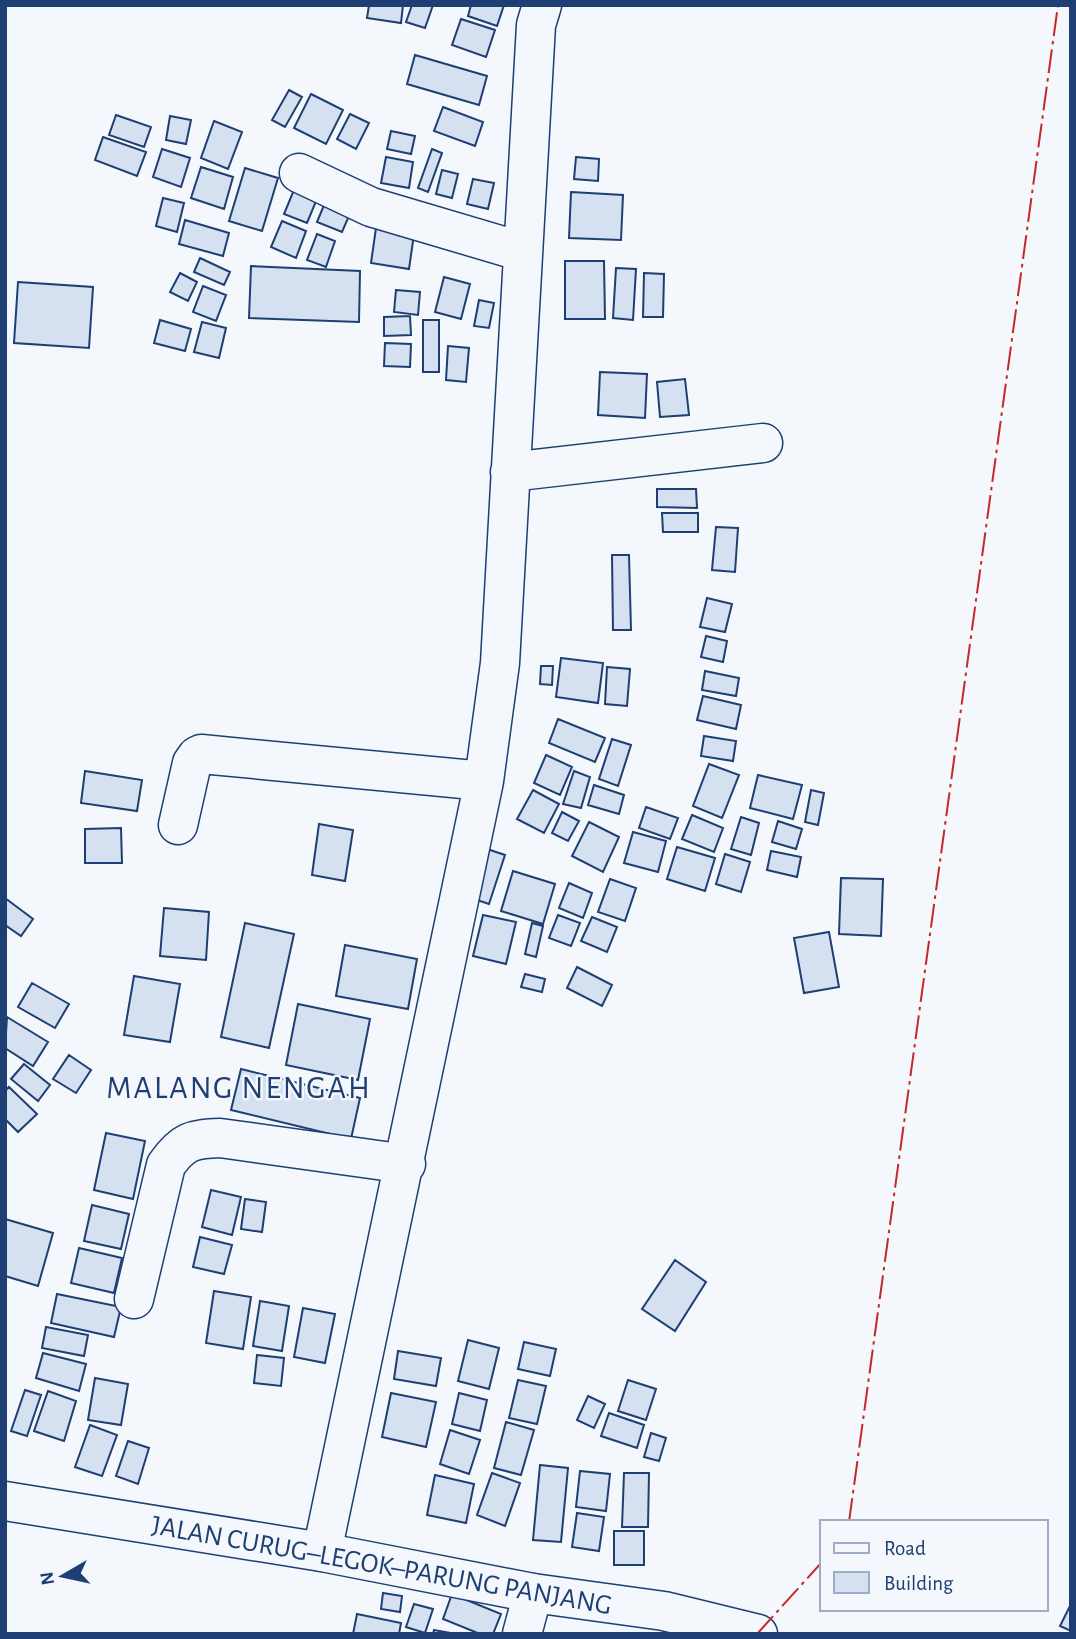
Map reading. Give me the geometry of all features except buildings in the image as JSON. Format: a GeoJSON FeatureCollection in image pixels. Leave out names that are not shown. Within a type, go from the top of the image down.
{"type":"FeatureCollection","features":[{"type":"Feature","properties":{"kind":"street"},"geometry":{"type":"LineString","coordinates":[[322,1552],[484,781],[500,663],[536,25],[542,5]]}},
{"type":"Feature","properties":{"kind":"street"},"geometry":{"type":"LineString","coordinates":[[299,173],[371,207],[523,252]]}},
{"type":"Feature","properties":{"kind":"street"},"geometry":{"type":"LineString","coordinates":[[510,472],[763,443]]}},
{"type":"Feature","properties":{"kind":"street"},"geometry":{"type":"LineString","coordinates":[[178,825],[192,763],[201,754],[484,781]]}},
{"type":"Feature","properties":{"kind":"street"},"geometry":{"type":"LineString","coordinates":[[134,1299],[166,1165],[185,1143],[199,1139],[220,1139],[405,1164]]}},
{"type":"Feature","properties":{"kind":"street","name":"JALAN CURUG–LEGOK–PARUNG PANJANG"},"geometry":{"type":"LineString","coordinates":[[5,1501],[322,1552],[533,1593],[664,1612],[758,1634]]}},
{"type":"Feature","properties":{"kind":"street"},"geometry":{"type":"LineString","coordinates":[[522,1634],[533,1593]]}},
{"type":"Feature","properties":{"kind":"power"},"geometry":{"type":"LineString","coordinates":[[849,1520],[1058,5]]}},
{"type":"Feature","properties":{"kind":"power"},"geometry":{"type":"LineString","coordinates":[[757,1634],[820,1564]]}},
{"type":"Feature","properties":{"kind":"district","name":"MALANG NENGAH"},"geometry":{"type":"Point","coordinates":[239,1087]}}]}
